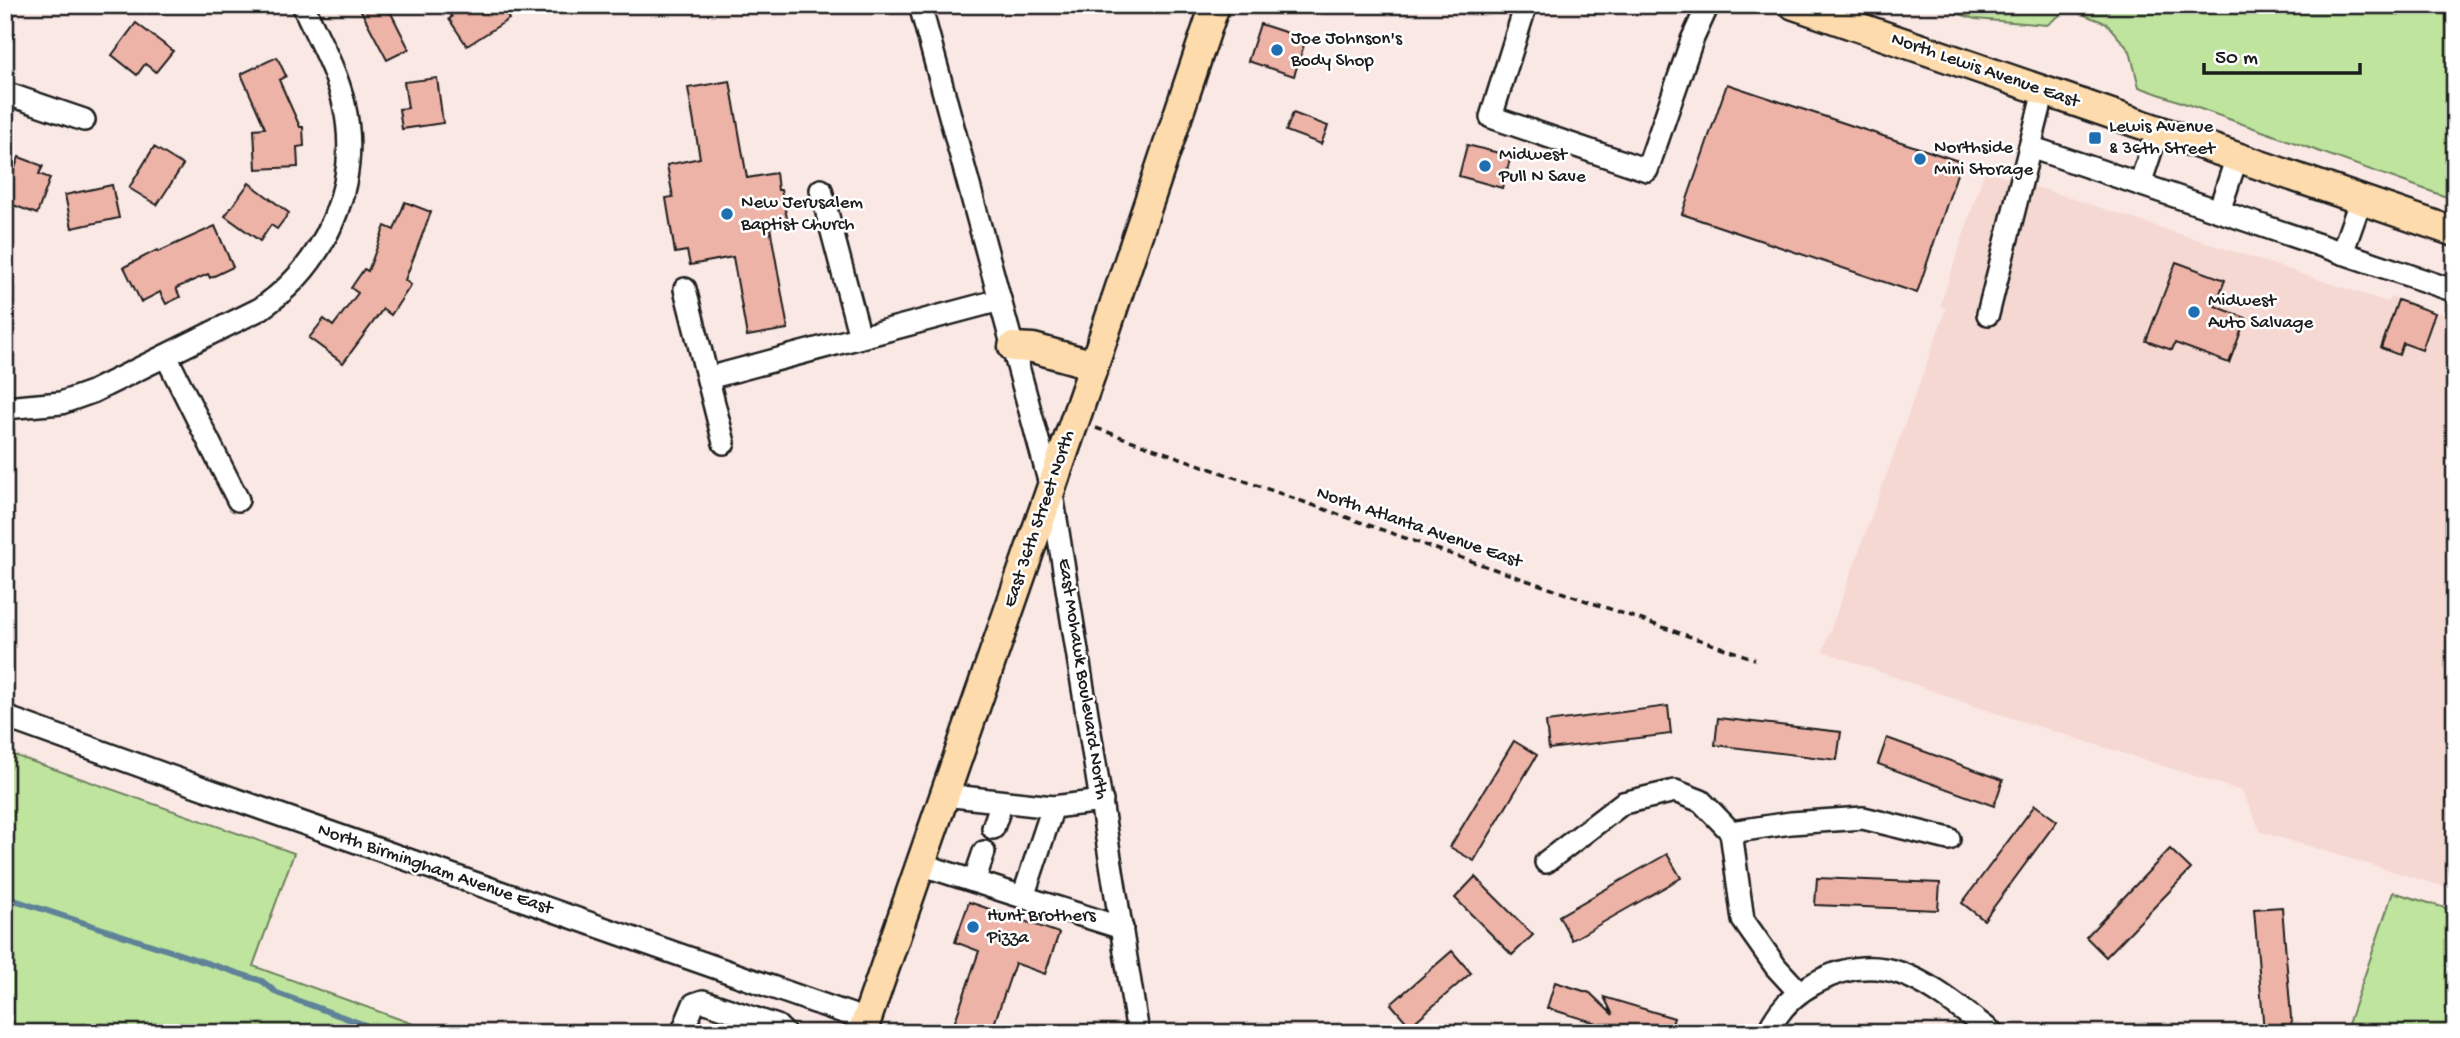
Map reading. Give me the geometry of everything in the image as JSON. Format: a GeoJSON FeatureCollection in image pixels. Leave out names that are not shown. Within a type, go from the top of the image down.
{"type":"FeatureCollection","features":[{"type":"Feature","properties":{"kind":"main road","name":"East 36th Street North"},"geometry":{"type":"LineString","coordinates":[[864,1026],[1094,365],[1215,5]]}},
{"type":"Feature","properties":{"kind":"main road","name":"North Lewis Avenue East"},"geometry":{"type":"LineString","coordinates":[[1794,5],[2455,232]]}},
{"type":"Feature","properties":{"kind":"main road"},"geometry":{"type":"LineString","coordinates":[[1013,347],[1033,348],[1094,365]]}},
{"type":"Feature","properties":{"kind":"street"},"geometry":{"type":"LineString","coordinates":[[5,408],[61,403],[92,392],[260,309],[280,295],[310,265],[335,219],[343,194],[349,158],[344,104],[333,70],[303,5]]}},
{"type":"Feature","properties":{"kind":"street","name":"East Mohawk Boulevard North"},"geometry":{"type":"LineString","coordinates":[[920,5],[1051,488],[1138,1033]]}},
{"type":"Feature","properties":{"kind":"street"},"geometry":{"type":"LineString","coordinates":[[1524,5],[1491,117],[1647,170],[1692,40],[1708,5]]}},
{"type":"Feature","properties":{"kind":"street"},"geometry":{"type":"LineString","coordinates":[[1988,314],[2044,91]]}},
{"type":"Feature","properties":{"kind":"street"},"geometry":{"type":"LineString","coordinates":[[5,93],[84,120]]}},
{"type":"Feature","properties":{"kind":"street"},"geometry":{"type":"LineString","coordinates":[[2140,184],[2158,130]]}},
{"type":"Feature","properties":{"kind":"street"},"geometry":{"type":"LineString","coordinates":[[2030,147],[2455,291]]}},
{"type":"Feature","properties":{"kind":"street"},"geometry":{"type":"LineString","coordinates":[[2218,211],[2237,157]]}},
{"type":"Feature","properties":{"kind":"street"},"geometry":{"type":"LineString","coordinates":[[821,190],[860,337]]}},
{"type":"Feature","properties":{"kind":"street"},"geometry":{"type":"LineString","coordinates":[[2342,253],[2361,200]]}},
{"type":"Feature","properties":{"kind":"street"},"geometry":{"type":"LineString","coordinates":[[685,289],[724,443]]}},
{"type":"Feature","properties":{"kind":"street"},"geometry":{"type":"LineString","coordinates":[[708,379],[1000,300]]}},
{"type":"Feature","properties":{"kind":"street"},"geometry":{"type":"LineString","coordinates":[[166,356],[238,500]]}},
{"type":"Feature","properties":{"kind":"street","name":"North Birmingham Avenue East"},"geometry":{"type":"LineString","coordinates":[[5,717],[749,979],[864,1026]]}},
{"type":"Feature","properties":{"kind":"street"},"geometry":{"type":"LineString","coordinates":[[1546,862],[1623,803],[1675,791],[1701,801],[1731,832],[1743,920],[1776,967],[1799,992]]}},
{"type":"Feature","properties":{"kind":"street"},"geometry":{"type":"LineString","coordinates":[[944,795],[1053,807],[1102,801]]}},
{"type":"Feature","properties":{"kind":"street"},"geometry":{"type":"LineString","coordinates":[[993,828],[1002,802]]}},
{"type":"Feature","properties":{"kind":"street"},"geometry":{"type":"LineString","coordinates":[[1023,897],[1053,807]]}},
{"type":"Feature","properties":{"kind":"street"},"geometry":{"type":"LineString","coordinates":[[1731,832],[1791,823],[1863,818],[1949,839]]}},
{"type":"Feature","properties":{"kind":"street"},"geometry":{"type":"LineString","coordinates":[[974,881],[984,852]]}},
{"type":"Feature","properties":{"kind":"street"},"geometry":{"type":"LineString","coordinates":[[920,864],[1122,928]]}},
{"type":"Feature","properties":{"kind":"street"},"geometry":{"type":"LineString","coordinates":[[1768,1033],[1778,1015],[1799,992],[1826,976],[1863,967],[1885,967],[1928,984],[1993,1033]]}},
{"type":"Feature","properties":{"kind":"street"},"geometry":{"type":"LineString","coordinates":[[743,1021],[749,979]]}},
{"type":"Feature","properties":{"kind":"street"},"geometry":{"type":"LineString","coordinates":[[682,1033],[689,1011],[696,1002],[703,1000],[743,1021],[777,1026],[784,1033]]}},
{"type":"Feature","properties":{"kind":"path","name":"North Atlanta Avenue East"},"geometry":{"type":"LineString","coordinates":[[1075,420],[1436,550],[1755,659]]}},
{"type":"Feature","properties":{"kind":"shaded area"},"geometry":{"type":"Polygon","coordinates":[[[1985,170],[2387,302],[2391,297],[2455,318],[2455,890],[2261,832],[2242,791],[1974,706],[1823,651],[1946,309],[1940,306],[1985,170]]]}},
{"type":"Feature","properties":{"kind":"green space"},"geometry":{"type":"Polygon","coordinates":[[[1932,5],[2455,5],[2455,200],[2139,87],[2130,51],[2106,23],[2068,9],[2047,25],[1975,19],[1932,5]]]}},
{"type":"Feature","properties":{"kind":"green space"},"geometry":{"type":"Polygon","coordinates":[[[5,752],[294,853],[253,966],[438,1033],[5,1033],[5,752]]]}},
{"type":"Feature","properties":{"kind":"green space"},"geometry":{"type":"Polygon","coordinates":[[[2393,892],[2455,911],[2455,1033],[2345,1033],[2393,892]]]}},
{"type":"Feature","properties":{"kind":"building"},"geometry":{"type":"Polygon","coordinates":[[[358,5],[387,5],[409,49],[387,60],[358,5]]]}},
{"type":"Feature","properties":{"kind":"building"},"geometry":{"type":"Polygon","coordinates":[[[444,5],[501,5],[509,19],[467,46],[449,19],[452,17],[444,5]]]}},
{"type":"Feature","properties":{"kind":"building"},"geometry":{"type":"Polygon","coordinates":[[[136,23],[173,51],[156,72],[145,64],[137,75],[112,55],[136,23]]]}},
{"type":"Feature","properties":{"kind":"building","name":"Joe Johnson's Body Shop"},"geometry":{"type":"Polygon","coordinates":[[[1260,24],[1306,39],[1294,76],[1248,61],[1260,24]]]}},
{"type":"Feature","properties":{"kind":"building"},"geometry":{"type":"Polygon","coordinates":[[[277,57],[286,76],[279,80],[300,127],[303,127],[304,146],[297,147],[298,167],[256,169],[254,129],[265,128],[241,74],[277,57]]]}},
{"type":"Feature","properties":{"kind":"building"},"geometry":{"type":"Polygon","coordinates":[[[437,78],[443,123],[402,129],[399,109],[408,108],[404,82],[437,78]]]}},
{"type":"Feature","properties":{"kind":"building","name":"New Jerusalem Baptist Church"},"geometry":{"type":"Polygon","coordinates":[[[730,81],[747,178],[776,173],[788,223],[770,227],[788,329],[747,336],[733,257],[690,265],[687,251],[675,253],[666,198],[673,197],[667,165],[700,158],[688,88],[730,81]]]}},
{"type":"Feature","properties":{"kind":"building"},"geometry":{"type":"Polygon","coordinates":[[[1727,84],[1961,162],[1917,293],[1682,214],[1727,84]]]}},
{"type":"Feature","properties":{"kind":"building"},"geometry":{"type":"Polygon","coordinates":[[[1293,113],[1328,126],[1321,144],[1286,131],[1293,113]]]}},
{"type":"Feature","properties":{"kind":"building","name":"Midwest Pull N Save"},"geometry":{"type":"Polygon","coordinates":[[[1467,145],[1511,156],[1502,188],[1459,176],[1467,145]]]}},
{"type":"Feature","properties":{"kind":"building"},"geometry":{"type":"Polygon","coordinates":[[[154,147],[183,165],[157,205],[129,188],[154,147]]]}},
{"type":"Feature","properties":{"kind":"building"},"geometry":{"type":"Polygon","coordinates":[[[19,157],[43,166],[39,174],[50,178],[37,214],[5,202],[19,157]]]}},
{"type":"Feature","properties":{"kind":"building"},"geometry":{"type":"Polygon","coordinates":[[[249,183],[289,213],[277,229],[271,225],[260,241],[225,216],[249,183]]]}},
{"type":"Feature","properties":{"kind":"building"},"geometry":{"type":"Polygon","coordinates":[[[112,185],[119,218],[72,228],[65,195],[112,185]]]}},
{"type":"Feature","properties":{"kind":"building"},"geometry":{"type":"Polygon","coordinates":[[[405,202],[431,212],[405,280],[411,285],[391,315],[383,309],[343,363],[309,338],[324,319],[333,326],[358,293],[351,288],[364,269],[368,271],[385,226],[394,230],[405,202]]]}},
{"type":"Feature","properties":{"kind":"building"},"geometry":{"type":"Polygon","coordinates":[[[215,226],[233,267],[210,278],[208,274],[176,288],[180,297],[166,304],[160,292],[141,302],[124,267],[215,226]]]}},
{"type":"Feature","properties":{"kind":"building","name":"Midwest Auto Salvage"},"geometry":{"type":"Polygon","coordinates":[[[2176,262],[2225,280],[2215,306],[2246,318],[2229,363],[2175,343],[2172,350],[2146,341],[2176,262]]]}},
{"type":"Feature","properties":{"kind":"building"},"geometry":{"type":"Polygon","coordinates":[[[2398,300],[2435,313],[2422,350],[2403,343],[2399,355],[2381,348],[2398,300]]]}},
{"type":"Feature","properties":{"kind":"building"},"geometry":{"type":"Polygon","coordinates":[[[1668,706],[1671,734],[1549,749],[1546,722],[1668,706]]]}},
{"type":"Feature","properties":{"kind":"building"},"geometry":{"type":"Polygon","coordinates":[[[1718,718],[1841,732],[1837,760],[1715,745],[1718,718]]]}},
{"type":"Feature","properties":{"kind":"building"},"geometry":{"type":"Polygon","coordinates":[[[1887,738],[2003,780],[1994,806],[1878,764],[1887,738]]]}},
{"type":"Feature","properties":{"kind":"building"},"geometry":{"type":"Polygon","coordinates":[[[1514,741],[1537,755],[1474,861],[1450,847],[1514,741]]]}},
{"type":"Feature","properties":{"kind":"building"},"geometry":{"type":"Polygon","coordinates":[[[2035,805],[2057,821],[1984,920],[1962,903],[2035,805]]]}},
{"type":"Feature","properties":{"kind":"building"},"geometry":{"type":"Polygon","coordinates":[[[2170,849],[2191,869],[2106,957],[2086,937],[2170,849]]]}},
{"type":"Feature","properties":{"kind":"building"},"geometry":{"type":"Polygon","coordinates":[[[1667,854],[1681,878],[1572,940],[1559,916],[1667,854]]]}},
{"type":"Feature","properties":{"kind":"building"},"geometry":{"type":"Polygon","coordinates":[[[1475,877],[1533,935],[1512,955],[1455,898],[1475,877]]]}},
{"type":"Feature","properties":{"kind":"building"},"geometry":{"type":"Polygon","coordinates":[[[1817,878],[1940,883],[1938,910],[1815,905],[1817,878]]]}},
{"type":"Feature","properties":{"kind":"building"},"geometry":{"type":"Polygon","coordinates":[[[969,902],[1059,933],[1045,974],[1015,963],[991,1033],[951,1033],[979,951],[955,942],[969,902]]]}},
{"type":"Feature","properties":{"kind":"building"},"geometry":{"type":"Polygon","coordinates":[[[2282,907],[2292,1030],[2264,1032],[2254,909],[2282,907]]]}},
{"type":"Feature","properties":{"kind":"building"},"geometry":{"type":"Polygon","coordinates":[[[1452,951],[1471,973],[1410,1026],[1391,1004],[1452,951]]]}},
{"type":"Feature","properties":{"kind":"building"},"geometry":{"type":"Polygon","coordinates":[[[1555,982],[1590,993],[1613,1015],[1604,997],[1674,1018],[1669,1033],[1629,1033],[1547,1008],[1555,982]]]}},
{"type":"Feature","properties":{"kind":"waterway"},"geometry":{"type":"LineString","coordinates":[[5,897],[262,981],[277,993],[387,1033]]}},
{"type":"Feature","properties":{"kind":"place","name":"Joe Johnson's Body Shop"},"geometry":{"type":"Point","coordinates":[1277,50]}},
{"type":"Feature","properties":{"kind":"place","name":"Lewis Avenue & 36th Street"},"geometry":{"type":"Point","coordinates":[2095,138]}},
{"type":"Feature","properties":{"kind":"place","name":"Northside Mini Storage"},"geometry":{"type":"Point","coordinates":[1920,159]}},
{"type":"Feature","properties":{"kind":"place","name":"Midwest Pull N Save"},"geometry":{"type":"Point","coordinates":[1485,166]}},
{"type":"Feature","properties":{"kind":"place","name":"New Jerusalem Baptist Church"},"geometry":{"type":"Point","coordinates":[727,214]}},
{"type":"Feature","properties":{"kind":"place","name":"Midwest Auto Salvage"},"geometry":{"type":"Point","coordinates":[2194,312]}},
{"type":"Feature","properties":{"kind":"place","name":"Hunt Brothers Pizza"},"geometry":{"type":"Point","coordinates":[973,927]}}]}
